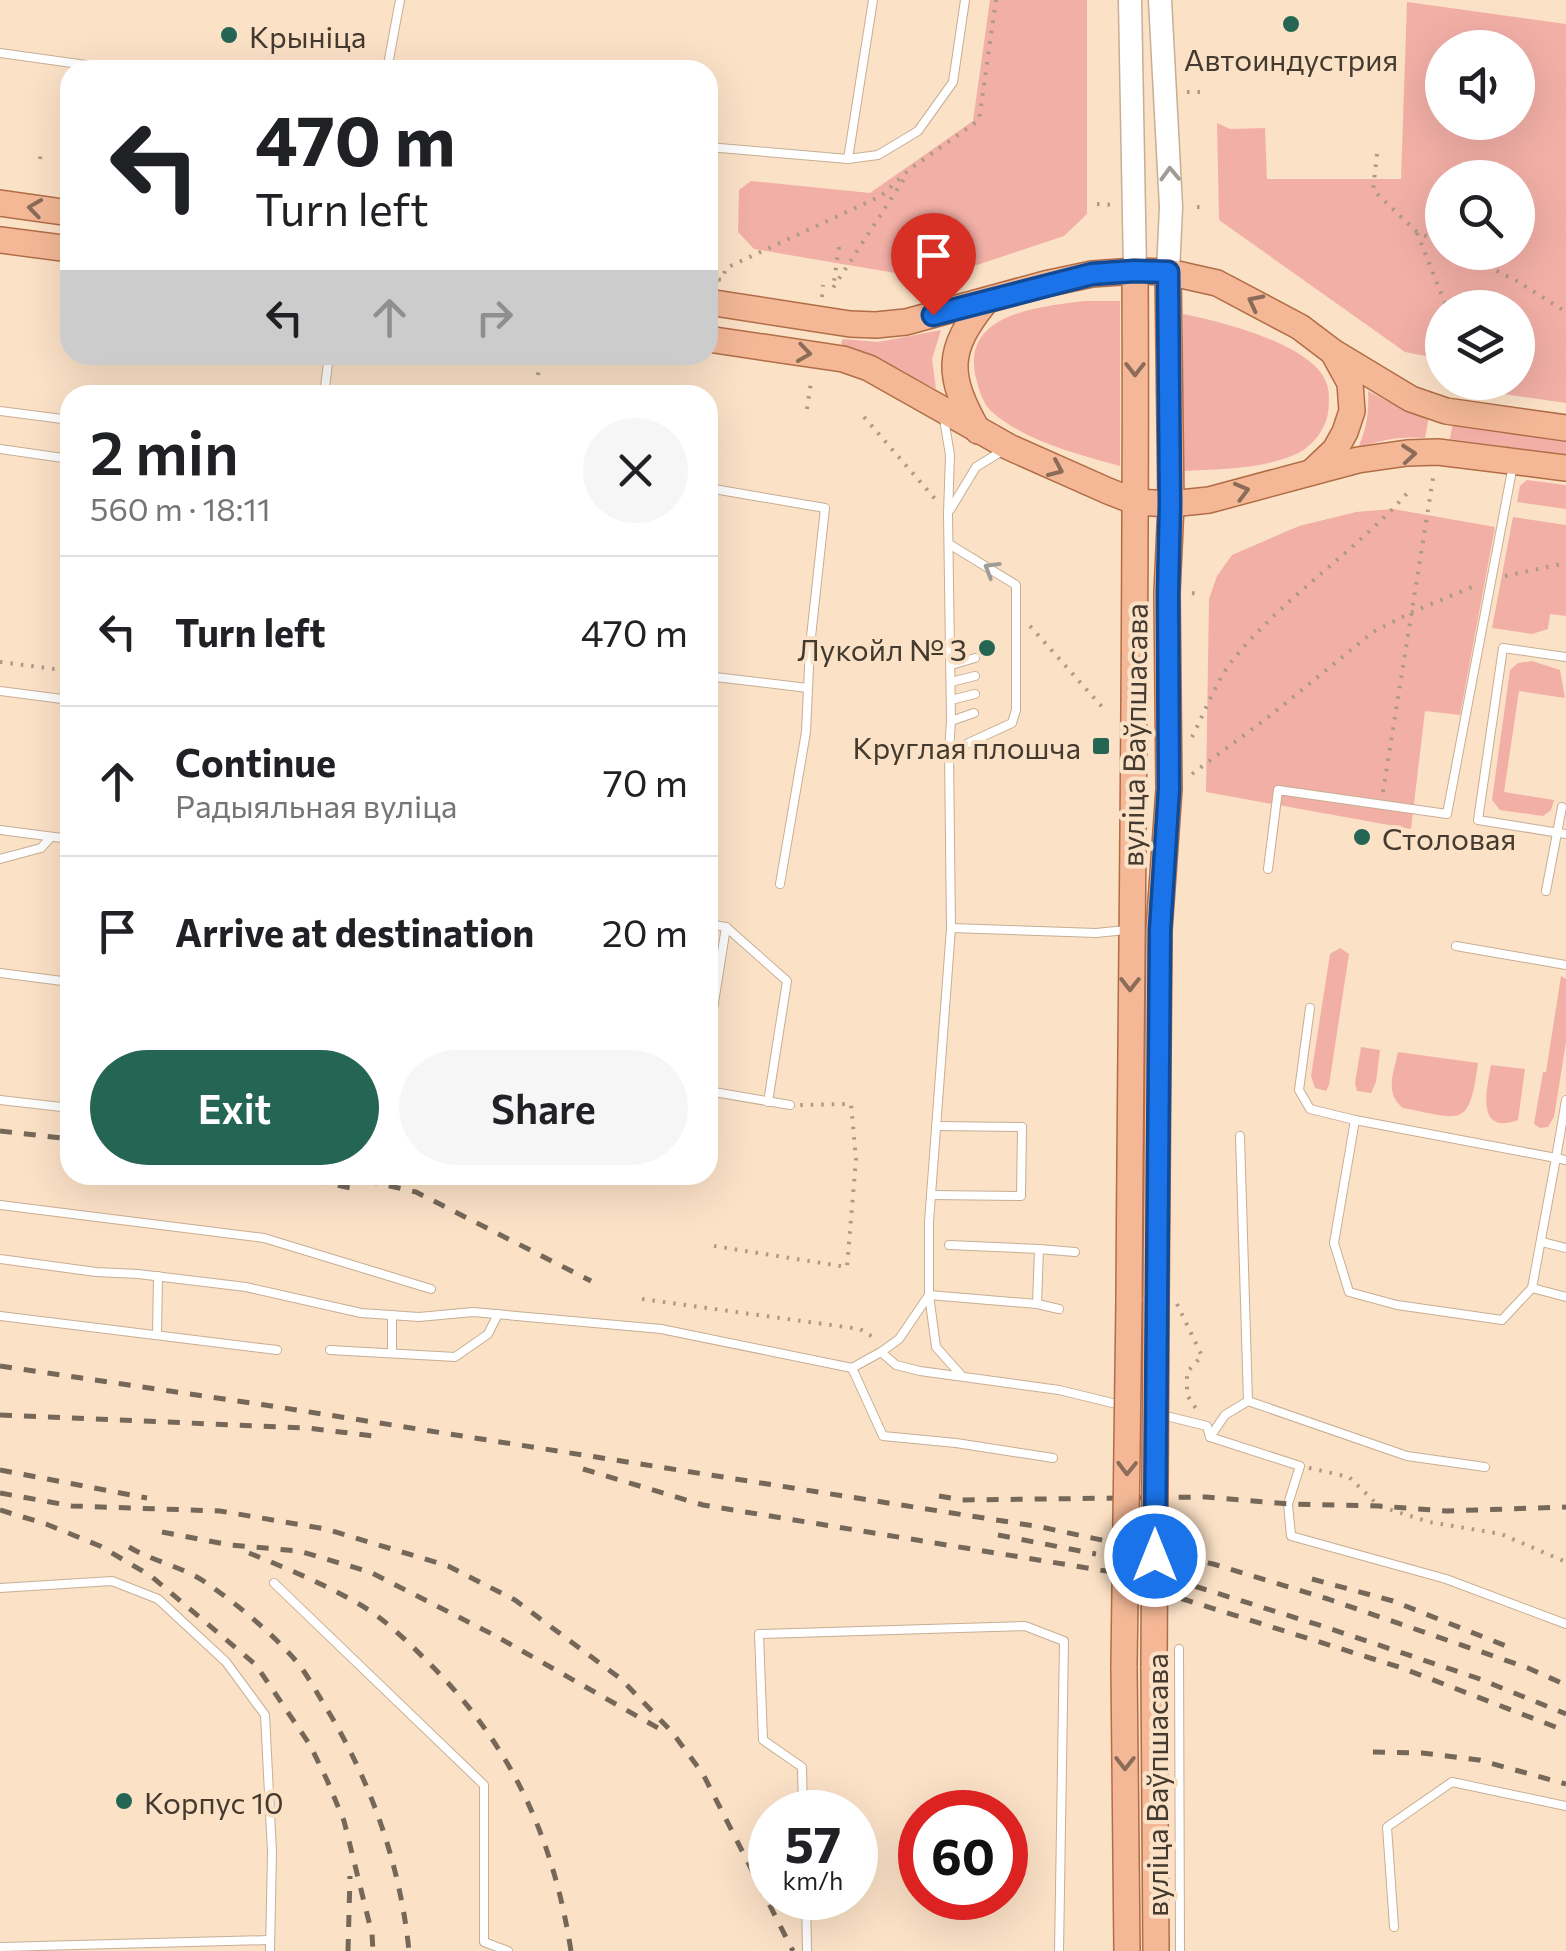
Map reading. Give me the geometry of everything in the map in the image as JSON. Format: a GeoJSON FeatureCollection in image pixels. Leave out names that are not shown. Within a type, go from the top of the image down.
{"type":"FeatureCollection","features":[{"type":"Feature","properties":{"kind":"main road","name":"вуліца Ваўпшасава"},"geometry":{"type":"LineString","coordinates":[[1127,1951],[1124,1666],[1136,502],[1130,0]]}},
{"type":"Feature","properties":{"kind":"main road","name":"вуліца Ваўпшасава"},"geometry":{"type":"LineString","coordinates":[[1156,1951],[1154,1666],[1166,1300],[1160,930],[1169,789],[1171,206],[1160,0]]}},
{"type":"Feature","properties":{"kind":"main road"},"geometry":{"type":"LineString","coordinates":[[0,203],[60,212]]}},
{"type":"Feature","properties":{"kind":"main road"},"geometry":{"type":"LineString","coordinates":[[1,245],[60,249]]}},
{"type":"Feature","properties":{"kind":"main road"},"geometry":{"type":"LineString","coordinates":[[718,304],[876,325],[906,322],[1092,274],[1168,272],[1217,283],[1245,296],[1411,399],[1446,411],[1566,428]]}},
{"type":"Feature","properties":{"kind":"main road"},"geometry":{"type":"LineString","coordinates":[[978,430],[957,388],[954,367],[962,334],[986,301]]}},
{"type":"Feature","properties":{"kind":"main road"},"geometry":{"type":"LineString","coordinates":[[718,340],[843,359],[868,368],[1008,447],[1136,502],[1209,500],[1358,460],[1407,454],[1438,452],[1566,468]]}},
{"type":"Feature","properties":{"kind":"main road"},"geometry":{"type":"LineString","coordinates":[[1313,471],[1335,450],[1352,411],[1350,383],[1333,352]]}},
{"type":"Feature","properties":{"kind":"lane"},"geometry":{"type":"LineString","coordinates":[[389,60],[400,0]]}},
{"type":"Feature","properties":{"kind":"lane"},"geometry":{"type":"LineString","coordinates":[[848,158],[873,0]]}},
{"type":"Feature","properties":{"kind":"lane"},"geometry":{"type":"LineString","coordinates":[[718,148],[848,158],[878,155],[918,132],[953,82],[965,0]]}},
{"type":"Feature","properties":{"kind":"lane"},"geometry":{"type":"LineString","coordinates":[[0,53],[60,61]]}},
{"type":"Feature","properties":{"kind":"lane"},"geometry":{"type":"LineString","coordinates":[[0,411],[60,419]]}},
{"type":"Feature","properties":{"kind":"lane"},"geometry":{"type":"LineString","coordinates":[[943,412],[950,455],[951,928],[936,1126],[929,1295],[936,1347],[962,1377]]}},
{"type":"Feature","properties":{"kind":"lane"},"geometry":{"type":"LineString","coordinates":[[948,514],[976,467],[1008,447]]}},
{"type":"Feature","properties":{"kind":"lane"},"geometry":{"type":"LineString","coordinates":[[0,449],[60,458]]}},
{"type":"Feature","properties":{"kind":"lane"},"geometry":{"type":"LineString","coordinates":[[1268,869],[1278,790],[1446,814],[1514,461]]}},
{"type":"Feature","properties":{"kind":"lane"},"geometry":{"type":"LineString","coordinates":[[718,490],[825,508],[810,646],[806,732],[780,884]]}},
{"type":"Feature","properties":{"kind":"lane"},"geometry":{"type":"LineString","coordinates":[[948,544],[1016,585],[1016,710],[1012,723],[950,752]]}},
{"type":"Feature","properties":{"kind":"lane"},"geometry":{"type":"LineString","coordinates":[[1002,650],[1016,646]]}},
{"type":"Feature","properties":{"kind":"lane"},"geometry":{"type":"LineString","coordinates":[[1561,833],[1478,820],[1503,648],[1566,657]]}},
{"type":"Feature","properties":{"kind":"lane"},"geometry":{"type":"LineString","coordinates":[[950,665],[976,658]]}},
{"type":"Feature","properties":{"kind":"lane"},"geometry":{"type":"LineString","coordinates":[[1002,669],[1016,665]]}},
{"type":"Feature","properties":{"kind":"lane"},"geometry":{"type":"LineString","coordinates":[[718,676],[808,688]]}},
{"type":"Feature","properties":{"kind":"lane"},"geometry":{"type":"LineString","coordinates":[[951,682],[975,676]]}},
{"type":"Feature","properties":{"kind":"lane"},"geometry":{"type":"LineString","coordinates":[[1002,687],[1016,684]]}},
{"type":"Feature","properties":{"kind":"lane"},"geometry":{"type":"LineString","coordinates":[[0,691],[60,699]]}},
{"type":"Feature","properties":{"kind":"lane"},"geometry":{"type":"LineString","coordinates":[[951,700],[975,694]]}},
{"type":"Feature","properties":{"kind":"lane"},"geometry":{"type":"LineString","coordinates":[[1002,704],[1016,700]]}},
{"type":"Feature","properties":{"kind":"lane"},"geometry":{"type":"LineString","coordinates":[[951,721],[974,714]]}},
{"type":"Feature","properties":{"kind":"lane"},"geometry":{"type":"LineString","coordinates":[[1546,891],[1561,833],[1562,807]]}},
{"type":"Feature","properties":{"kind":"lane"},"geometry":{"type":"LineString","coordinates":[[0,830],[60,838]]}},
{"type":"Feature","properties":{"kind":"lane"},"geometry":{"type":"LineString","coordinates":[[0,859],[41,848],[50,838]]}},
{"type":"Feature","properties":{"kind":"lane"},"geometry":{"type":"LineString","coordinates":[[718,926],[726,927],[787,981],[768,1102]]}},
{"type":"Feature","properties":{"kind":"lane"},"geometry":{"type":"LineString","coordinates":[[718,977],[726,927]]}},
{"type":"Feature","properties":{"kind":"lane"},"geometry":{"type":"LineString","coordinates":[[951,928],[1096,933],[1131,930]]}},
{"type":"Feature","properties":{"kind":"lane"},"geometry":{"type":"LineString","coordinates":[[1456,946],[1566,965]]}},
{"type":"Feature","properties":{"kind":"lane"},"geometry":{"type":"LineString","coordinates":[[0,973],[60,981]]}},
{"type":"Feature","properties":{"kind":"lane"},"geometry":{"type":"LineString","coordinates":[[1310,1008],[1300,1090],[1310,1109],[1561,1159]]}},
{"type":"Feature","properties":{"kind":"lane"},"geometry":{"type":"LineString","coordinates":[[718,1093],[790,1105]]}},
{"type":"Feature","properties":{"kind":"lane"},"geometry":{"type":"LineString","coordinates":[[0,1100],[60,1107]]}},
{"type":"Feature","properties":{"kind":"lane"},"geometry":{"type":"LineString","coordinates":[[1355,1120],[1334,1243],[1349,1292],[1397,1305],[1502,1320],[1532,1288],[1561,1159],[1566,1100]]}},
{"type":"Feature","properties":{"kind":"lane"},"geometry":{"type":"LineString","coordinates":[[932,1195],[1021,1196],[1022,1126],[936,1126]]}},
{"type":"Feature","properties":{"kind":"lane"},"geometry":{"type":"LineString","coordinates":[[1240,1136],[1248,1401]]}},
{"type":"Feature","properties":{"kind":"lane"},"geometry":{"type":"LineString","coordinates":[[0,1206],[264,1238],[431,1289]]}},
{"type":"Feature","properties":{"kind":"lane"},"geometry":{"type":"LineString","coordinates":[[1542,1242],[1566,1248]]}},
{"type":"Feature","properties":{"kind":"lane"},"geometry":{"type":"LineString","coordinates":[[949,1245],[1075,1252]]}},
{"type":"Feature","properties":{"kind":"lane"},"geometry":{"type":"LineString","coordinates":[[1038,1304],[1039,1249]]}},
{"type":"Feature","properties":{"kind":"lane"},"geometry":{"type":"LineString","coordinates":[[0,1259],[246,1286],[361,1313],[419,1317],[473,1312],[661,1329],[852,1368],[899,1339],[929,1295]]}},
{"type":"Feature","properties":{"kind":"lane"},"geometry":{"type":"LineString","coordinates":[[157,1334],[158,1276]]}},
{"type":"Feature","properties":{"kind":"lane"},"geometry":{"type":"LineString","coordinates":[[1532,1288],[1566,1296]]}},
{"type":"Feature","properties":{"kind":"lane"},"geometry":{"type":"LineString","coordinates":[[929,1295],[1059,1309]]}},
{"type":"Feature","properties":{"kind":"lane"},"geometry":{"type":"LineString","coordinates":[[330,1350],[455,1357],[488,1334],[498,1314]]}},
{"type":"Feature","properties":{"kind":"lane"},"geometry":{"type":"LineString","coordinates":[[392,1315],[392,1354]]}},
{"type":"Feature","properties":{"kind":"lane"},"geometry":{"type":"LineString","coordinates":[[0,1316],[277,1350]]}},
{"type":"Feature","properties":{"kind":"lane"},"geometry":{"type":"LineString","coordinates":[[885,1350],[896,1365],[1059,1390],[1207,1426],[1210,1438]]}},
{"type":"Feature","properties":{"kind":"lane"},"geometry":{"type":"LineString","coordinates":[[852,1368],[883,1436],[1053,1458]]}},
{"type":"Feature","properties":{"kind":"lane"},"geometry":{"type":"LineString","coordinates":[[1210,1438],[1225,1415],[1248,1401]]}},
{"type":"Feature","properties":{"kind":"lane"},"geometry":{"type":"LineString","coordinates":[[1248,1401],[1408,1456],[1485,1467]]}},
{"type":"Feature","properties":{"kind":"lane"},"geometry":{"type":"LineString","coordinates":[[1210,1438],[1300,1466],[1288,1504],[1291,1536],[1446,1579],[1566,1624]]}},
{"type":"Feature","properties":{"kind":"lane"},"geometry":{"type":"LineString","coordinates":[[0,1588],[112,1581],[158,1599],[226,1662],[265,1715],[272,1852],[270,1946],[0,1947]]}},
{"type":"Feature","properties":{"kind":"lane"},"geometry":{"type":"LineString","coordinates":[[274,1583],[484,1784],[484,1942],[508,1951]]}},
{"type":"Feature","properties":{"kind":"lane"},"geometry":{"type":"LineString","coordinates":[[803,1790],[802,1767],[763,1740],[759,1634],[1025,1626],[1064,1640],[1059,1951]]}},
{"type":"Feature","properties":{"kind":"lane"},"geometry":{"type":"LineString","coordinates":[[1179,1649],[1180,1951]]}},
{"type":"Feature","properties":{"kind":"lane"},"geometry":{"type":"LineString","coordinates":[[1394,1927],[1386,1826],[1452,1782],[1566,1806]]}},
{"type":"Feature","properties":{"kind":"lane"},"geometry":{"type":"LineString","coordinates":[[806,1920],[807,1951]]}},
{"type":"Feature","properties":{"kind":"path"},"geometry":{"type":"LineString","coordinates":[[1377,154],[1373,190],[1425,236]]}},
{"type":"Feature","properties":{"kind":"path"},"geometry":{"type":"LineString","coordinates":[[840,247],[833,288],[910,170]]}},
{"type":"Feature","properties":{"kind":"path"},"geometry":{"type":"LineString","coordinates":[[1097,204],[1116,206]]}},
{"type":"Feature","properties":{"kind":"path"},"geometry":{"type":"LineString","coordinates":[[1197,207],[1204,207]]}},
{"type":"Feature","properties":{"kind":"path"},"geometry":{"type":"LineString","coordinates":[[1416,232],[1439,290]]}},
{"type":"Feature","properties":{"kind":"path"},"geometry":{"type":"LineString","coordinates":[[718,279],[722,280],[726,268]]}},
{"type":"Feature","properties":{"kind":"path"},"geometry":{"type":"LineString","coordinates":[[1494,270],[1566,312]]}},
{"type":"Feature","properties":{"kind":"path"},"geometry":{"type":"LineString","coordinates":[[538,375],[539,365]]}},
{"type":"Feature","properties":{"kind":"path"},"geometry":{"type":"LineString","coordinates":[[807,409],[811,382]]}},
{"type":"Feature","properties":{"kind":"path"},"geometry":{"type":"LineString","coordinates":[[864,417],[948,514]]}},
{"type":"Feature","properties":{"kind":"path"},"geometry":{"type":"LineString","coordinates":[[1382,804],[1434,472]]}},
{"type":"Feature","properties":{"kind":"path"},"geometry":{"type":"LineString","coordinates":[[1192,737],[1230,664],[1284,605],[1386,517],[1410,490]]}},
{"type":"Feature","properties":{"kind":"path"},"geometry":{"type":"LineString","coordinates":[[1192,774],[1373,632],[1492,579],[1566,563]]}},
{"type":"Feature","properties":{"kind":"path"},"geometry":{"type":"LineString","coordinates":[[1016,610],[1104,708]]}},
{"type":"Feature","properties":{"kind":"path"},"geometry":{"type":"LineString","coordinates":[[0,662],[60,670]]}},
{"type":"Feature","properties":{"kind":"path"},"geometry":{"type":"LineString","coordinates":[[714,1246],[847,1267],[856,1159],[852,1104],[790,1105]]}},
{"type":"Feature","properties":{"kind":"path"},"geometry":{"type":"LineString","coordinates":[[642,1299],[860,1328],[885,1350]]}},
{"type":"Feature","properties":{"kind":"path"},"geometry":{"type":"LineString","coordinates":[[1166,1300],[1202,1356],[1187,1372],[1187,1395],[1207,1426]]}},
{"type":"Feature","properties":{"kind":"path"},"geometry":{"type":"LineString","coordinates":[[1300,1466],[1349,1477],[1379,1506],[1429,1522],[1501,1534],[1566,1562]]}},
{"type":"Feature","properties":{"kind":"shaded area"},"geometry":{"type":"Polygon","coordinates":[[[990,0],[1087,0],[1087,214],[1064,236],[971,267],[913,276],[754,249],[738,232],[739,190],[751,181],[870,193],[973,121],[990,0]]]}},
{"type":"Feature","properties":{"kind":"shaded area"},"geometry":{"type":"Polygon","coordinates":[[[1407,2],[1566,24],[1566,403],[1535,399],[1535,290],[1425,290],[1425,356],[1405,352],[1219,220],[1217,123],[1230,129],[1265,128],[1267,179],[1401,179],[1407,2]]]}},
{"type":"Feature","properties":{"kind":"shaded area"},"geometry":{"type":"Polygon","coordinates":[[[1084,301],[1120,301],[1120,466],[1053,446],[1006,422],[986,405],[976,378],[974,356],[980,339],[991,327],[1026,311],[1084,301]]]}},
{"type":"Feature","properties":{"kind":"shaded area"},"geometry":{"type":"Polygon","coordinates":[[[1183,314],[1263,336],[1303,356],[1317,368],[1327,385],[1329,405],[1324,425],[1313,442],[1296,454],[1269,463],[1182,471],[1183,314]]]}},
{"type":"Feature","properties":{"kind":"shaded area"},"geometry":{"type":"Polygon","coordinates":[[[941,330],[932,359],[936,389],[877,358],[843,348],[841,343],[843,339],[878,342],[941,330]]]}},
{"type":"Feature","properties":{"kind":"shaded area"},"geometry":{"type":"Polygon","coordinates":[[[1368,391],[1402,409],[1429,416],[1425,438],[1391,439],[1358,448],[1367,420],[1368,391]]]}},
{"type":"Feature","properties":{"kind":"shaded area"},"geometry":{"type":"Polygon","coordinates":[[[1453,422],[1566,439],[1566,455],[1450,439],[1453,422]]]}},
{"type":"Feature","properties":{"kind":"shaded area"},"geometry":{"type":"Polygon","coordinates":[[[1527,480],[1566,485],[1566,509],[1517,502],[1520,486],[1527,480]]]}},
{"type":"Feature","properties":{"kind":"shaded area"},"geometry":{"type":"Polygon","coordinates":[[[1393,509],[1495,527],[1460,715],[1425,711],[1411,829],[1206,792],[1209,599],[1217,576],[1232,555],[1299,526],[1356,512],[1393,509]]]}},
{"type":"Feature","properties":{"kind":"shaded area"},"geometry":{"type":"Polygon","coordinates":[[[1513,517],[1566,525],[1566,616],[1550,614],[1548,629],[1532,634],[1492,628],[1513,517]]]}},
{"type":"Feature","properties":{"kind":"shaded area"},"geometry":{"type":"Polygon","coordinates":[[[1532,661],[1560,670],[1565,698],[1519,691],[1504,792],[1554,800],[1551,810],[1543,816],[1500,810],[1492,800],[1510,670],[1518,663],[1532,661]]]}},
{"type":"Feature","properties":{"kind":"shaded area"},"geometry":{"type":"Polygon","coordinates":[[[1340,948],[1349,954],[1326,1091],[1315,1088],[1311,1076],[1330,954],[1340,948]]]}},
{"type":"Feature","properties":{"kind":"shaded area"},"geometry":{"type":"Polygon","coordinates":[[[1561,976],[1566,979],[1566,1042],[1554,1117],[1548,1127],[1540,1128],[1534,1124],[1561,976]]]}},
{"type":"Feature","properties":{"kind":"shaded area"},"geometry":{"type":"Polygon","coordinates":[[[1361,1047],[1380,1050],[1371,1093],[1357,1091],[1355,1083],[1361,1047]]]}},
{"type":"Feature","properties":{"kind":"shaded area"},"geometry":{"type":"Polygon","coordinates":[[[1398,1052],[1478,1063],[1466,1110],[1450,1116],[1403,1108],[1392,1089],[1398,1052]]]}},
{"type":"Feature","properties":{"kind":"shaded area"},"geometry":{"type":"Polygon","coordinates":[[[1491,1065],[1525,1069],[1518,1120],[1504,1123],[1490,1116],[1486,1097],[1491,1065]]]}},
{"type":"Feature","properties":{"kind":"railway"},"geometry":{"type":"LineString","coordinates":[[0,1131],[60,1138]]}},
{"type":"Feature","properties":{"kind":"railway"},"geometry":{"type":"LineString","coordinates":[[337,1185],[355,1189]]}},
{"type":"Feature","properties":{"kind":"railway"},"geometry":{"type":"LineString","coordinates":[[386,1185],[416,1192],[591,1281]]}},
{"type":"Feature","properties":{"kind":"railway"},"geometry":{"type":"LineString","coordinates":[[0,1366],[1041,1527],[1213,1564],[1328,1599],[1528,1668],[1566,1685]]}},
{"type":"Feature","properties":{"kind":"railway"},"geometry":{"type":"LineString","coordinates":[[0,1415],[307,1428],[374,1436]]}},
{"type":"Feature","properties":{"kind":"railway"},"geometry":{"type":"LineString","coordinates":[[583,1469],[703,1505],[1191,1585],[1477,1678],[1566,1714]]}},
{"type":"Feature","properties":{"kind":"railway"},"geometry":{"type":"LineString","coordinates":[[0,1470],[147,1498]]}},
{"type":"Feature","properties":{"kind":"railway"},"geometry":{"type":"LineString","coordinates":[[0,1493],[72,1506],[220,1511],[326,1529],[448,1566],[515,1600],[621,1679],[672,1732],[703,1774],[793,1951]]}},
{"type":"Feature","properties":{"kind":"railway"},"geometry":{"type":"LineString","coordinates":[[939,1496],[962,1500],[1206,1497],[1447,1511],[1566,1507]]}},
{"type":"Feature","properties":{"kind":"railway"},"geometry":{"type":"LineString","coordinates":[[0,1510],[100,1546],[151,1576],[256,1665],[310,1745],[344,1821],[373,1951]]}},
{"type":"Feature","properties":{"kind":"railway"},"geometry":{"type":"LineString","coordinates":[[162,1532],[230,1545],[299,1551],[370,1572],[494,1635],[658,1728]]}},
{"type":"Feature","properties":{"kind":"railway"},"geometry":{"type":"LineString","coordinates":[[998,1535],[1096,1554]]}},
{"type":"Feature","properties":{"kind":"railway"},"geometry":{"type":"LineString","coordinates":[[129,1547],[205,1582],[265,1629],[304,1671],[354,1759],[380,1821],[398,1885],[409,1951]]}},
{"type":"Feature","properties":{"kind":"railway"},"geometry":{"type":"LineString","coordinates":[[249,1553],[369,1610],[458,1694],[505,1760],[540,1831],[553,1869],[571,1951]]}},
{"type":"Feature","properties":{"kind":"railway"},"geometry":{"type":"LineString","coordinates":[[1312,1579],[1393,1601],[1506,1646]]}},
{"type":"Feature","properties":{"kind":"railway"},"geometry":{"type":"LineString","coordinates":[[1134,1590],[1183,1599],[1402,1668],[1566,1731]]}},
{"type":"Feature","properties":{"kind":"railway"},"geometry":{"type":"LineString","coordinates":[[1373,1752],[1479,1760],[1566,1784]]}},
{"type":"Feature","properties":{"kind":"railway"},"geometry":{"type":"LineString","coordinates":[[348,1951],[350,1876]]}},
{"type":"Feature","properties":{"kind":"place","name":"Автоиндустрия"},"geometry":{"type":"Point","coordinates":[1291,24]}},
{"type":"Feature","properties":{"kind":"place","name":"Крыніца"},"geometry":{"type":"Point","coordinates":[229,35]}},
{"type":"Feature","properties":{"kind":"place","name":"Лукойл № 3"},"geometry":{"type":"Point","coordinates":[987,648]}},
{"type":"Feature","properties":{"kind":"place","name":"Круглая плошча"},"geometry":{"type":"Point","coordinates":[1101,746]}},
{"type":"Feature","properties":{"kind":"place","name":"Столовая"},"geometry":{"type":"Point","coordinates":[1362,837]}},
{"type":"Feature","properties":{"kind":"place","name":"Корпус 10"},"geometry":{"type":"Point","coordinates":[124,1801]}},
{"type":"Feature","properties":{"kind":"route"},"geometry":{"type":"LineString","coordinates":[[933,315],[1092,274],[1168,272],[1169,789],[1160,930],[1155,1556]]}}]}
